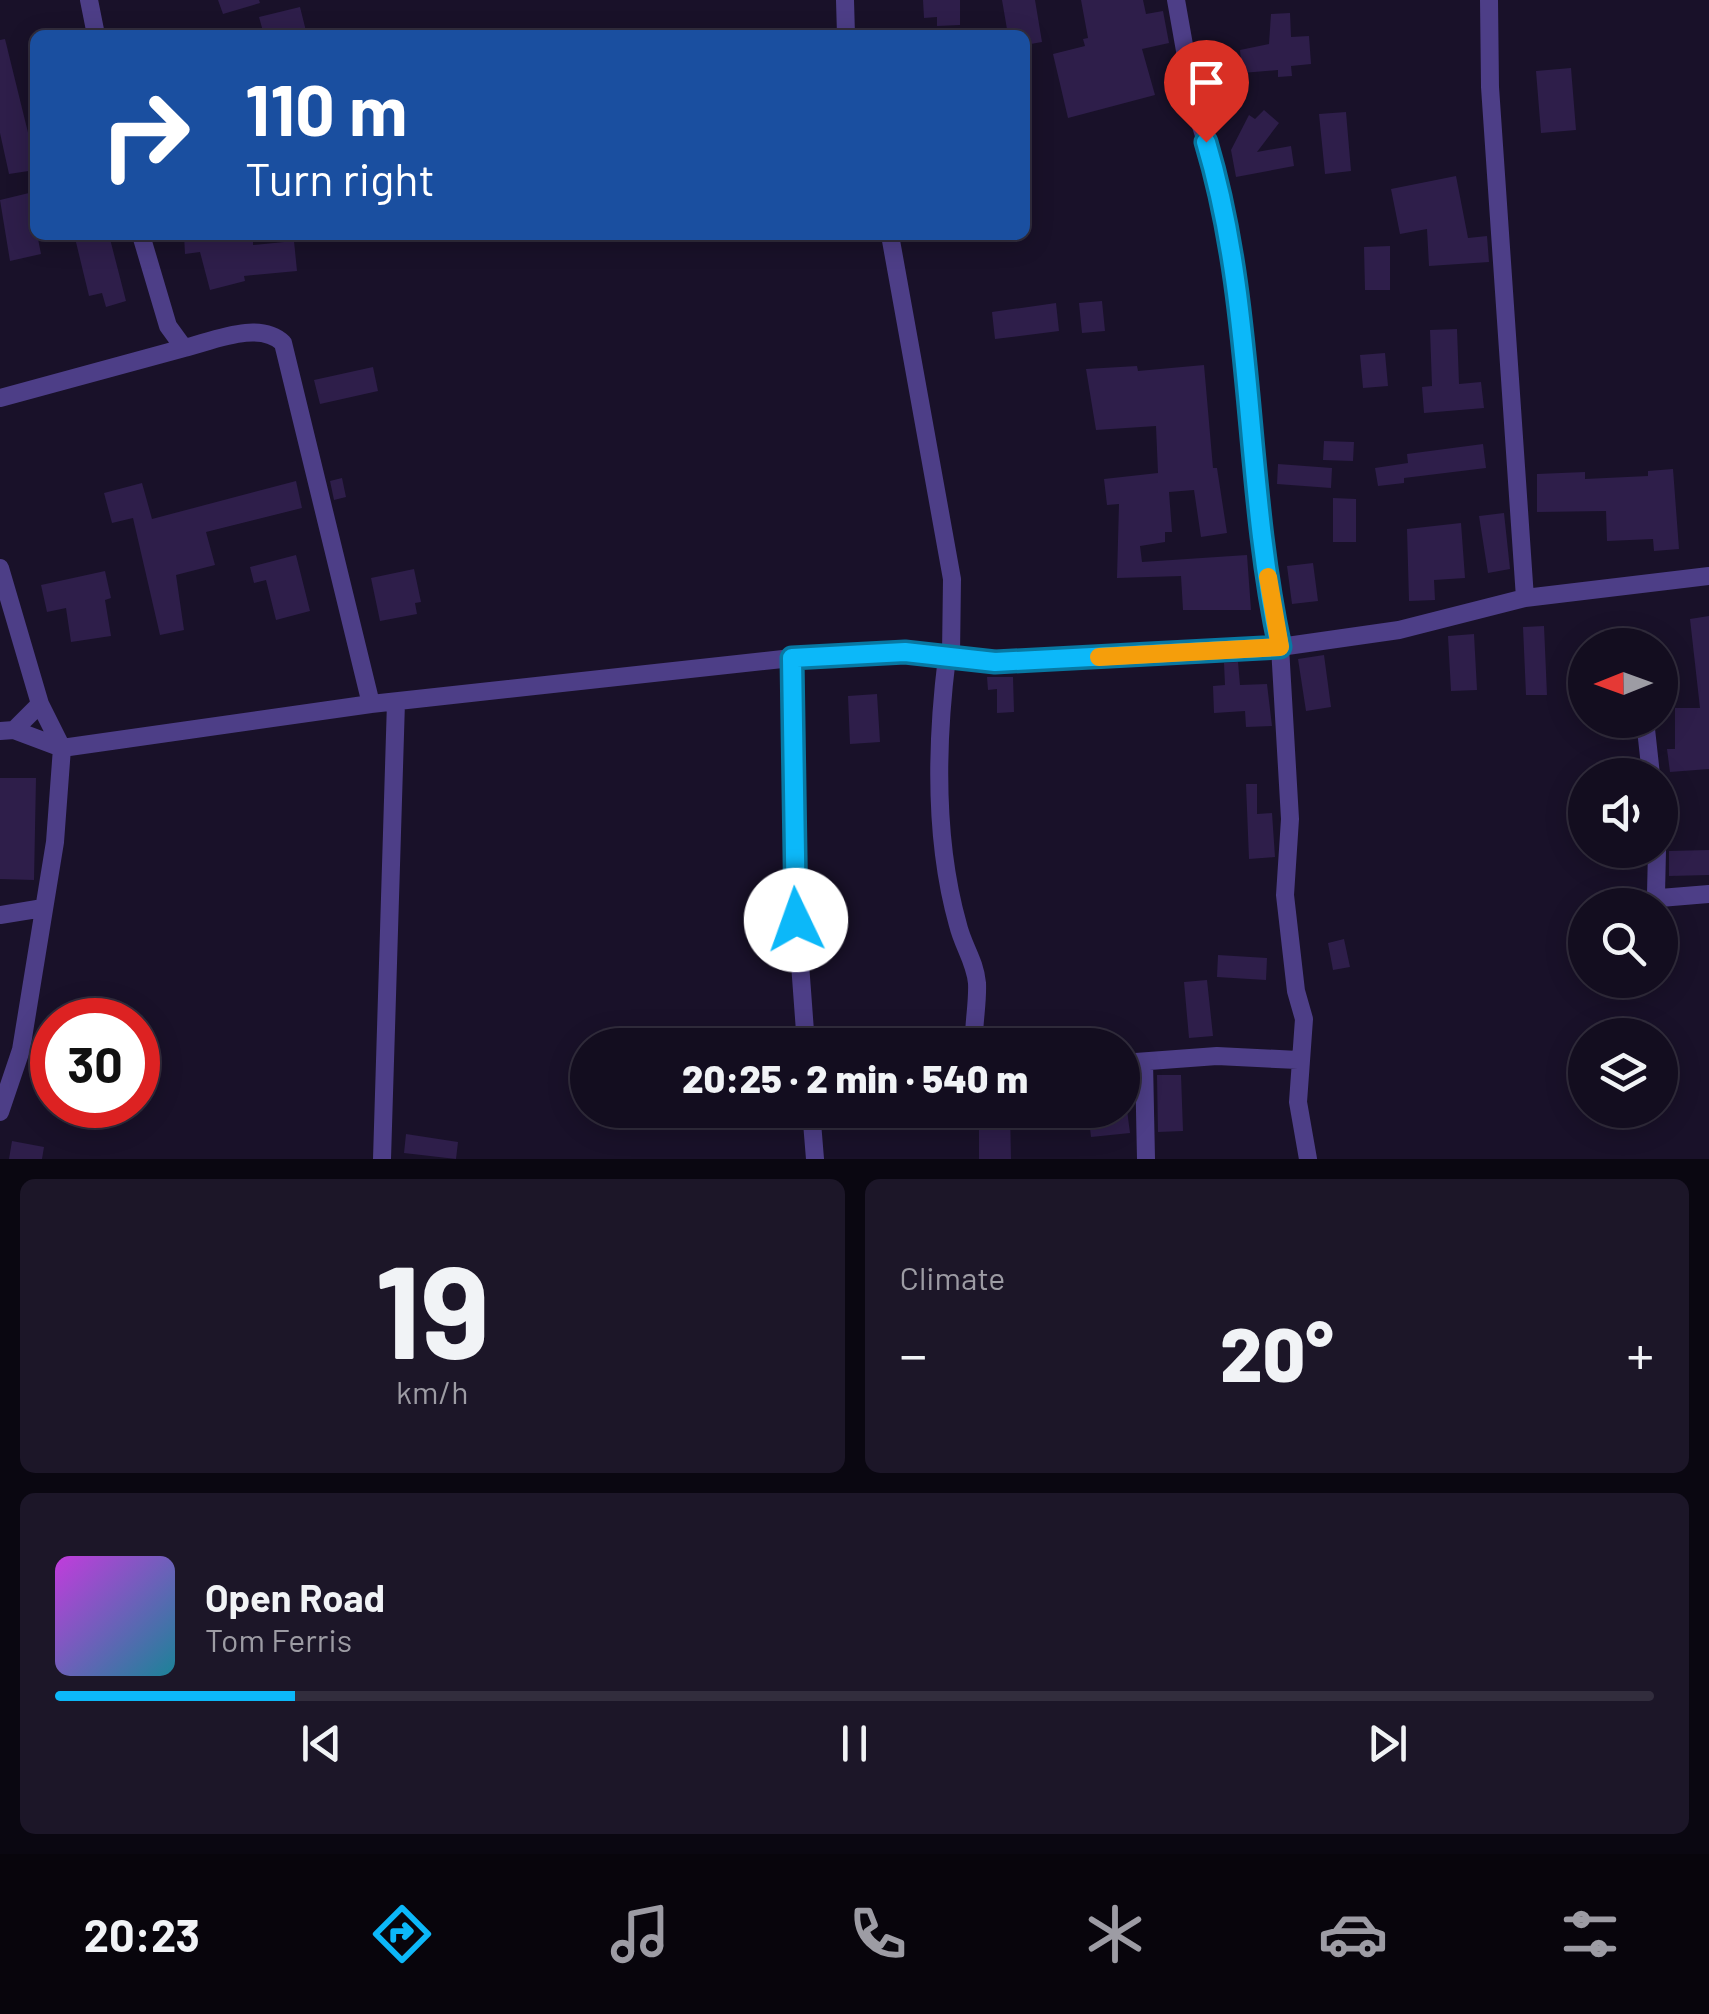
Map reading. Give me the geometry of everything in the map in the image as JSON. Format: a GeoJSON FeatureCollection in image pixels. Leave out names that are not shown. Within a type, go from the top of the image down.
{"type":"FeatureCollection","features":[{"type":"Feature","properties":{"kind":"street"},"geometry":{"type":"LineString","coordinates":[[89,0],[95,30]]}},
{"type":"Feature","properties":{"kind":"street"},"geometry":{"type":"LineString","coordinates":[[845,0],[846,30]]}},
{"type":"Feature","properties":{"kind":"street"},"geometry":{"type":"LineString","coordinates":[[1176,0],[1196,107],[1216,176],[1234,279],[1262,536],[1280,647],[1290,819],[1285,895],[1296,991],[1304,1019],[1298,1060],[1298,1102],[1308,1159]]}},
{"type":"Feature","properties":{"kind":"street"},"geometry":{"type":"LineString","coordinates":[[1489,0],[1490,87],[1525,598]]}},
{"type":"Feature","properties":{"kind":"street"},"geometry":{"type":"LineString","coordinates":[[142,240],[168,326],[184,348]]}},
{"type":"Feature","properties":{"kind":"street"},"geometry":{"type":"LineString","coordinates":[[891,240],[952,580],[949,656],[940,717],[940,813],[958,926],[972,954],[977,984],[975,1028]]}},
{"type":"Feature","properties":{"kind":"street"},"geometry":{"type":"LineString","coordinates":[[0,398],[245,333],[264,333],[283,343],[370,704]]}},
{"type":"Feature","properties":{"kind":"street"},"geometry":{"type":"LineString","coordinates":[[0,568],[40,704],[62,748],[55,842],[21,1050],[0,1112]]}},
{"type":"Feature","properties":{"kind":"street"},"geometry":{"type":"LineString","coordinates":[[7,730],[62,748],[370,704],[792,658],[905,652],[995,662],[1280,647],[1398,630],[1525,598],[1709,576]]}},
{"type":"Feature","properties":{"kind":"street"},"geometry":{"type":"LineString","coordinates":[[792,658],[794,882],[805,1028]]}},
{"type":"Feature","properties":{"kind":"street"},"geometry":{"type":"LineString","coordinates":[[382,1159],[396,702]]}},
{"type":"Feature","properties":{"kind":"street"},"geometry":{"type":"LineString","coordinates":[[7,730],[40,704]]}},
{"type":"Feature","properties":{"kind":"street"},"geometry":{"type":"LineString","coordinates":[[1657,868],[1656,894],[1660,898],[1709,894]]}},
{"type":"Feature","properties":{"kind":"street"},"geometry":{"type":"LineString","coordinates":[[0,915],[44,908]]}},
{"type":"Feature","properties":{"kind":"street"},"geometry":{"type":"LineString","coordinates":[[1140,1062],[1217,1056],[1298,1060]]}},
{"type":"Feature","properties":{"kind":"street"},"geometry":{"type":"LineString","coordinates":[[1144,1062],[1146,1159]]}},
{"type":"Feature","properties":{"kind":"street"},"geometry":{"type":"LineString","coordinates":[[812,1128],[815,1159]]}},
{"type":"Feature","properties":{"kind":"building"},"geometry":{"type":"Polygon","coordinates":[[[218,0],[259,0],[260,3],[223,14],[218,0]]]}},
{"type":"Feature","properties":{"kind":"building"},"geometry":{"type":"Polygon","coordinates":[[[923,0],[960,0],[960,25],[937,26],[937,17],[924,18],[923,0]]]}},
{"type":"Feature","properties":{"kind":"building"},"geometry":{"type":"Polygon","coordinates":[[[1002,0],[1035,0],[1042,42],[1030,44],[1030,30],[1007,30],[1002,0]]]}},
{"type":"Feature","properties":{"kind":"building"},"geometry":{"type":"Polygon","coordinates":[[[1081,0],[1143,0],[1146,14],[1163,11],[1169,43],[1142,49],[1155,95],[1068,118],[1053,54],[1085,46],[1083,39],[1088,38],[1081,0]]]}},
{"type":"Feature","properties":{"kind":"building"},"geometry":{"type":"Polygon","coordinates":[[[300,7],[306,30],[263,30],[259,17],[300,7]]]}},
{"type":"Feature","properties":{"kind":"building"},"geometry":{"type":"Polygon","coordinates":[[[1290,13],[1291,37],[1309,36],[1311,64],[1291,66],[1292,76],[1278,77],[1278,70],[1242,73],[1240,50],[1269,44],[1271,14],[1290,13]]]}},
{"type":"Feature","properties":{"kind":"building"},"geometry":{"type":"Polygon","coordinates":[[[5,39],[30,141],[30,171],[9,174],[0,133],[0,40],[5,39]]]}},
{"type":"Feature","properties":{"kind":"building"},"geometry":{"type":"Polygon","coordinates":[[[1571,68],[1576,130],[1541,133],[1536,71],[1571,68]]]}},
{"type":"Feature","properties":{"kind":"building"},"geometry":{"type":"Polygon","coordinates":[[[1264,110],[1279,123],[1257,152],[1291,146],[1294,166],[1236,177],[1231,150],[1249,115],[1255,119],[1264,110]]]}},
{"type":"Feature","properties":{"kind":"building"},"geometry":{"type":"Polygon","coordinates":[[[1346,112],[1351,171],[1325,174],[1319,114],[1346,112]]]}},
{"type":"Feature","properties":{"kind":"building"},"geometry":{"type":"Polygon","coordinates":[[[1456,176],[1468,238],[1487,236],[1489,262],[1429,266],[1427,229],[1400,234],[1391,189],[1456,176]]]}},
{"type":"Feature","properties":{"kind":"building"},"geometry":{"type":"Polygon","coordinates":[[[29,193],[30,240],[38,240],[41,254],[10,261],[0,200],[29,193]]]}},
{"type":"Feature","properties":{"kind":"building"},"geometry":{"type":"Polygon","coordinates":[[[75,240],[110,240],[126,301],[106,307],[102,293],[89,296],[75,240]]]}},
{"type":"Feature","properties":{"kind":"building"},"geometry":{"type":"Polygon","coordinates":[[[184,240],[253,240],[253,245],[294,241],[297,271],[244,276],[245,281],[210,290],[200,252],[185,254],[184,240]]]}},
{"type":"Feature","properties":{"kind":"building"},"geometry":{"type":"Polygon","coordinates":[[[1390,246],[1390,290],[1365,290],[1364,247],[1390,246]]]}},
{"type":"Feature","properties":{"kind":"building"},"geometry":{"type":"Polygon","coordinates":[[[1102,301],[1105,331],[1082,333],[1079,303],[1102,301]]]}},
{"type":"Feature","properties":{"kind":"building"},"geometry":{"type":"Polygon","coordinates":[[[1056,303],[1059,331],[995,339],[992,312],[1056,303]]]}},
{"type":"Feature","properties":{"kind":"building"},"geometry":{"type":"Polygon","coordinates":[[[1457,329],[1459,384],[1481,382],[1484,408],[1424,413],[1422,387],[1432,386],[1430,330],[1457,329]]]}},
{"type":"Feature","properties":{"kind":"building"},"geometry":{"type":"Polygon","coordinates":[[[1385,353],[1388,386],[1363,388],[1360,355],[1385,353]]]}},
{"type":"Feature","properties":{"kind":"building"},"geometry":{"type":"Polygon","coordinates":[[[1204,365],[1213,468],[1217,468],[1227,533],[1201,537],[1194,490],[1169,492],[1172,532],[1165,532],[1165,542],[1140,546],[1142,562],[1247,555],[1251,610],[1183,610],[1181,576],[1117,578],[1119,504],[1107,505],[1104,479],[1158,473],[1156,426],[1096,430],[1086,369],[1137,366],[1138,371],[1204,365]]]}},
{"type":"Feature","properties":{"kind":"building"},"geometry":{"type":"Polygon","coordinates":[[[373,367],[378,391],[320,404],[314,380],[373,367]]]}},
{"type":"Feature","properties":{"kind":"building"},"geometry":{"type":"Polygon","coordinates":[[[1324,441],[1354,442],[1353,461],[1323,460],[1324,441]]]}},
{"type":"Feature","properties":{"kind":"building"},"geometry":{"type":"Polygon","coordinates":[[[1483,444],[1486,468],[1404,478],[1404,483],[1378,486],[1375,468],[1408,463],[1407,454],[1483,444]]]}},
{"type":"Feature","properties":{"kind":"building"},"geometry":{"type":"Polygon","coordinates":[[[1278,464],[1332,468],[1331,488],[1277,484],[1278,464]]]}},
{"type":"Feature","properties":{"kind":"building"},"geometry":{"type":"Polygon","coordinates":[[[1673,469],[1679,549],[1654,551],[1653,539],[1607,541],[1606,511],[1537,512],[1537,474],[1585,472],[1585,479],[1648,476],[1648,471],[1673,469]]]}},
{"type":"Feature","properties":{"kind":"building"},"geometry":{"type":"Polygon","coordinates":[[[342,478],[346,497],[334,500],[330,481],[342,478]]]}},
{"type":"Feature","properties":{"kind":"building"},"geometry":{"type":"Polygon","coordinates":[[[296,481],[302,508],[206,532],[215,565],[176,575],[184,630],[160,635],[133,518],[112,523],[104,493],[142,483],[152,519],[296,481]]]}},
{"type":"Feature","properties":{"kind":"building"},"geometry":{"type":"Polygon","coordinates":[[[1333,498],[1356,499],[1356,542],[1333,542],[1333,498]]]}},
{"type":"Feature","properties":{"kind":"building"},"geometry":{"type":"Polygon","coordinates":[[[1504,513],[1510,569],[1488,573],[1479,516],[1504,513]]]}},
{"type":"Feature","properties":{"kind":"building"},"geometry":{"type":"Polygon","coordinates":[[[1461,523],[1465,578],[1434,580],[1435,600],[1409,601],[1407,529],[1461,523]]]}},
{"type":"Feature","properties":{"kind":"building"},"geometry":{"type":"Polygon","coordinates":[[[296,555],[310,611],[276,620],[266,580],[254,583],[250,567],[296,555]]]}},
{"type":"Feature","properties":{"kind":"building"},"geometry":{"type":"Polygon","coordinates":[[[1313,563],[1318,601],[1292,604],[1287,566],[1313,563]]]}},
{"type":"Feature","properties":{"kind":"building"},"geometry":{"type":"Polygon","coordinates":[[[414,569],[421,602],[415,603],[417,614],[380,621],[371,578],[414,569]]]}},
{"type":"Feature","properties":{"kind":"building"},"geometry":{"type":"Polygon","coordinates":[[[105,571],[111,598],[105,600],[111,636],[71,642],[66,608],[47,612],[41,585],[105,571]]]}},
{"type":"Feature","properties":{"kind":"building"},"geometry":{"type":"Polygon","coordinates":[[[1709,616],[1709,769],[1678,771],[1678,758],[1668,758],[1667,749],[1675,749],[1678,738],[1678,708],[1700,708],[1690,619],[1709,616]]]}},
{"type":"Feature","properties":{"kind":"building"},"geometry":{"type":"Polygon","coordinates":[[[1544,626],[1547,695],[1526,695],[1523,627],[1544,626]]]}},
{"type":"Feature","properties":{"kind":"building"},"geometry":{"type":"Polygon","coordinates":[[[1474,634],[1477,690],[1451,691],[1448,636],[1474,634]]]}},
{"type":"Feature","properties":{"kind":"building"},"geometry":{"type":"Polygon","coordinates":[[[1324,655],[1331,707],[1306,711],[1298,659],[1324,655]]]}},
{"type":"Feature","properties":{"kind":"building"},"geometry":{"type":"Polygon","coordinates":[[[1238,662],[1240,685],[1267,684],[1272,726],[1246,727],[1245,711],[1214,713],[1213,686],[1225,685],[1224,663],[1238,662]]]}},
{"type":"Feature","properties":{"kind":"building"},"geometry":{"type":"Polygon","coordinates":[[[987,677],[1013,677],[1014,712],[997,713],[997,689],[988,690],[987,677]]]}},
{"type":"Feature","properties":{"kind":"building"},"geometry":{"type":"Polygon","coordinates":[[[877,694],[880,742],[850,744],[848,696],[877,694]]]}},
{"type":"Feature","properties":{"kind":"building"},"geometry":{"type":"Polygon","coordinates":[[[0,778],[36,778],[34,880],[0,879],[0,778]]]}},
{"type":"Feature","properties":{"kind":"building"},"geometry":{"type":"Polygon","coordinates":[[[1246,784],[1257,784],[1257,814],[1272,813],[1275,857],[1249,859],[1246,784]]]}},
{"type":"Feature","properties":{"kind":"building"},"geometry":{"type":"Polygon","coordinates":[[[1709,850],[1709,875],[1669,876],[1669,868],[1678,868],[1678,851],[1709,850]]]}},
{"type":"Feature","properties":{"kind":"building"},"geometry":{"type":"Polygon","coordinates":[[[1344,939],[1350,967],[1333,970],[1328,943],[1344,939]]]}},
{"type":"Feature","properties":{"kind":"building"},"geometry":{"type":"Polygon","coordinates":[[[1218,955],[1267,958],[1266,980],[1217,977],[1218,955]]]}},
{"type":"Feature","properties":{"kind":"building"},"geometry":{"type":"Polygon","coordinates":[[[1207,980],[1213,1036],[1189,1038],[1184,982],[1207,980]]]}},
{"type":"Feature","properties":{"kind":"building"},"geometry":{"type":"Polygon","coordinates":[[[1157,1075],[1181,1075],[1183,1131],[1158,1132],[1157,1075]]]}},
{"type":"Feature","properties":{"kind":"building"},"geometry":{"type":"Polygon","coordinates":[[[979,1128],[1010,1128],[1011,1159],[979,1159],[979,1128]]]}},
{"type":"Feature","properties":{"kind":"building"},"geometry":{"type":"Polygon","coordinates":[[[1090,1128],[1129,1128],[1130,1133],[1091,1137],[1090,1128]]]}},
{"type":"Feature","properties":{"kind":"building"},"geometry":{"type":"Polygon","coordinates":[[[406,1134],[458,1142],[456,1159],[404,1153],[406,1134]]]}},
{"type":"Feature","properties":{"kind":"building"},"geometry":{"type":"Polygon","coordinates":[[[12,1141],[44,1147],[42,1159],[9,1159],[12,1141]]]}},
{"type":"Feature","properties":{"kind":"slow traffic"},"geometry":{"type":"LineString","coordinates":[[1099,657],[1280,647],[1268,577]]}},
{"type":"Feature","properties":{"kind":"route"},"geometry":{"type":"LineString","coordinates":[[796,920],[792,658],[905,652],[947,657],[951,654],[995,662],[1280,647],[1262,536],[1234,279],[1206,142]]}}]}
